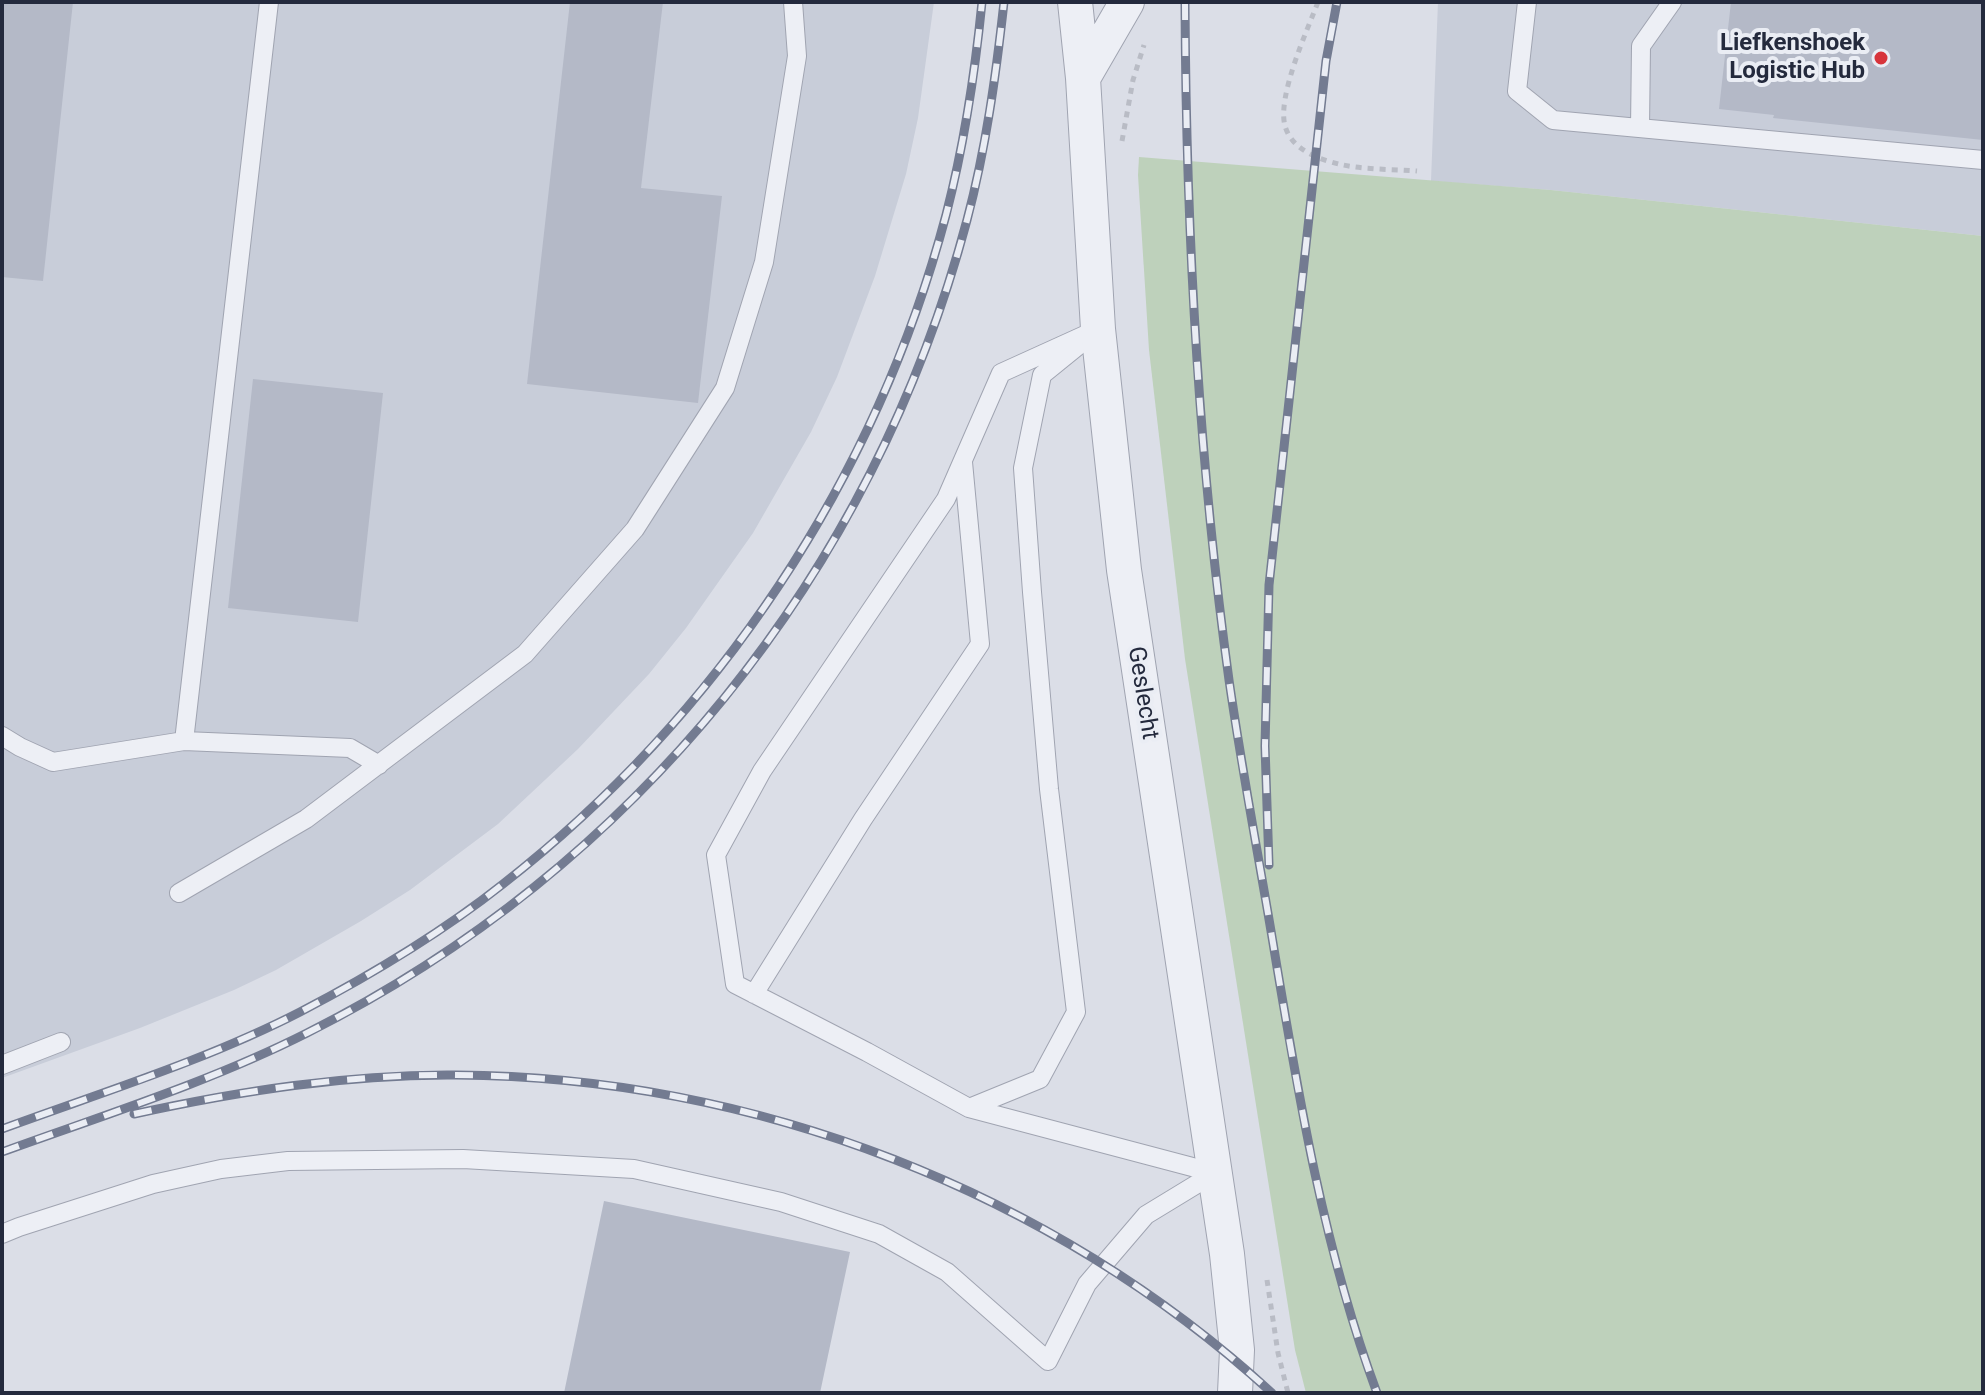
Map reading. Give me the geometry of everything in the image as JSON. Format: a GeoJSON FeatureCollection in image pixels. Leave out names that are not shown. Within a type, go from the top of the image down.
{"type":"FeatureCollection","features":[{"type":"Feature","properties":{"kind":"street","name":"Geslecht"},"geometry":{"type":"LineString","coordinates":[[1075,2],[1083,78],[1098,329],[1132,624],[1234,1311],[1237,1350],[1235,1393]]}},
{"type":"Feature","properties":{"kind":"street"},"geometry":{"type":"LineString","coordinates":[[1083,78],[1127,2]]}},
{"type":"Feature","properties":{"kind":"lane"},"geometry":{"type":"LineString","coordinates":[[184,741],[269,2]]}},
{"type":"Feature","properties":{"kind":"lane"},"geometry":{"type":"LineString","coordinates":[[179,893],[306,819],[525,654],[635,529],[725,388],[764,262],[797,56],[793,2]]}},
{"type":"Feature","properties":{"kind":"lane"},"geometry":{"type":"LineString","coordinates":[[1527,2],[1517,91],[1553,120],[1983,160]]}},
{"type":"Feature","properties":{"kind":"lane"},"geometry":{"type":"LineString","coordinates":[[1640,128],[1641,46],[1672,2]]}},
{"type":"Feature","properties":{"kind":"lane"},"geometry":{"type":"LineString","coordinates":[[1098,329],[1001,373],[946,499],[762,771],[716,855],[735,984],[969,1108],[1215,1173]]}},
{"type":"Feature","properties":{"kind":"lane"},"geometry":{"type":"LineString","coordinates":[[969,1108],[1040,1079],[1076,1012],[1049,789],[1023,468],[1042,375],[1098,329]]}},
{"type":"Feature","properties":{"kind":"lane"},"geometry":{"type":"LineString","coordinates":[[754,994],[863,819],[980,644],[963,460]]}},
{"type":"Feature","properties":{"kind":"lane"},"geometry":{"type":"LineString","coordinates":[[2,736],[53,762],[184,741],[350,748],[379,765]]}},
{"type":"Feature","properties":{"kind":"lane"},"geometry":{"type":"LineString","coordinates":[[2,1065],[61,1042]]}},
{"type":"Feature","properties":{"kind":"lane"},"geometry":{"type":"LineString","coordinates":[[2,1234],[153,1184],[221,1169],[288,1161],[463,1159],[634,1169],[781,1202],[879,1234],[947,1272],[1048,1361],[1087,1284],[1146,1215],[1215,1173]]}},
{"type":"Feature","properties":{"kind":"path"},"geometry":{"type":"LineString","coordinates":[[1318,2],[1290,75],[1285,125],[1293,140],[1305,152],[1345,165],[1417,171]]}},
{"type":"Feature","properties":{"kind":"path"},"geometry":{"type":"LineString","coordinates":[[1122,147],[1133,80],[1149,31]]}},
{"type":"Feature","properties":{"kind":"path"},"geometry":{"type":"LineString","coordinates":[[1265,1272],[1288,1393]]}},
{"type":"Feature","properties":{"kind":"shaded area"},"geometry":{"type":"Polygon","coordinates":[[[2,2],[934,2],[918,118],[906,174],[875,276],[837,377],[811,432],[753,533],[686,628],[649,674],[578,749],[498,824],[410,890],[361,921],[276,970],[234,990],[2,1078],[2,2]]]}},
{"type":"Feature","properties":{"kind":"shaded area"},"geometry":{"type":"Polygon","coordinates":[[[1438,2],[1983,2],[1983,236],[1551,190],[1431,181],[1438,2]]]}},
{"type":"Feature","properties":{"kind":"green space"},"geometry":{"type":"Polygon","coordinates":[[[1139,157],[1551,190],[1983,236],[1983,1393],[1306,1393],[1295,1350],[1185,659],[1149,350],[1139,157]]]}},
{"type":"Feature","properties":{"kind":"building"},"geometry":{"type":"Polygon","coordinates":[[[2,2],[73,2],[43,281],[2,277],[2,2]]]}},
{"type":"Feature","properties":{"kind":"building"},"geometry":{"type":"Polygon","coordinates":[[[570,2],[663,2],[641,188],[722,196],[698,403],[527,384],[570,2]]]}},
{"type":"Feature","properties":{"kind":"building","name":"Liefkenshoek Logistic Hub"},"geometry":{"type":"Polygon","coordinates":[[[1731,2],[1983,2],[1983,140],[1773,118],[1774,115],[1719,109],[1731,2]]]}},
{"type":"Feature","properties":{"kind":"building"},"geometry":{"type":"Polygon","coordinates":[[[253,379],[383,393],[358,622],[228,608],[253,379]]]}},
{"type":"Feature","properties":{"kind":"building"},"geometry":{"type":"Polygon","coordinates":[[[604,1201],[850,1252],[820,1393],[564,1393],[604,1201]]]}},
{"type":"Feature","properties":{"kind":"railway"},"geometry":{"type":"LineString","coordinates":[[2,1129],[228,1045],[300,1012],[379,968],[503,884],[581,818],[653,746],[719,668],[779,586],[832,498],[877,407],[916,313],[946,215],[968,109],[982,2]]}},
{"type":"Feature","properties":{"kind":"railway"},"geometry":{"type":"LineString","coordinates":[[2,1152],[156,1097],[270,1051],[425,966],[535,887],[635,797],[724,698],[803,590],[870,473],[925,350],[974,193],[990,111],[1004,2]]}},
{"type":"Feature","properties":{"kind":"railway"},"geometry":{"type":"LineString","coordinates":[[1185,2],[1188,172],[1196,342],[1209,511],[1229,680],[1313,1165],[1341,1280],[1377,1393]]}},
{"type":"Feature","properties":{"kind":"railway"},"geometry":{"type":"LineString","coordinates":[[1269,865],[1265,746],[1269,585],[1326,61],[1337,2]]}},
{"type":"Feature","properties":{"kind":"railway"},"geometry":{"type":"LineString","coordinates":[[134,1114],[214,1098],[335,1081],[456,1075],[567,1081],[678,1097],[787,1123],[893,1159],[996,1204],[1094,1259],[1186,1322],[1272,1393]]}},
{"type":"Feature","properties":{"kind":"place","name":"Liefkenshoek Logistic Hub"},"geometry":{"type":"Point","coordinates":[1881,58]}}]}
